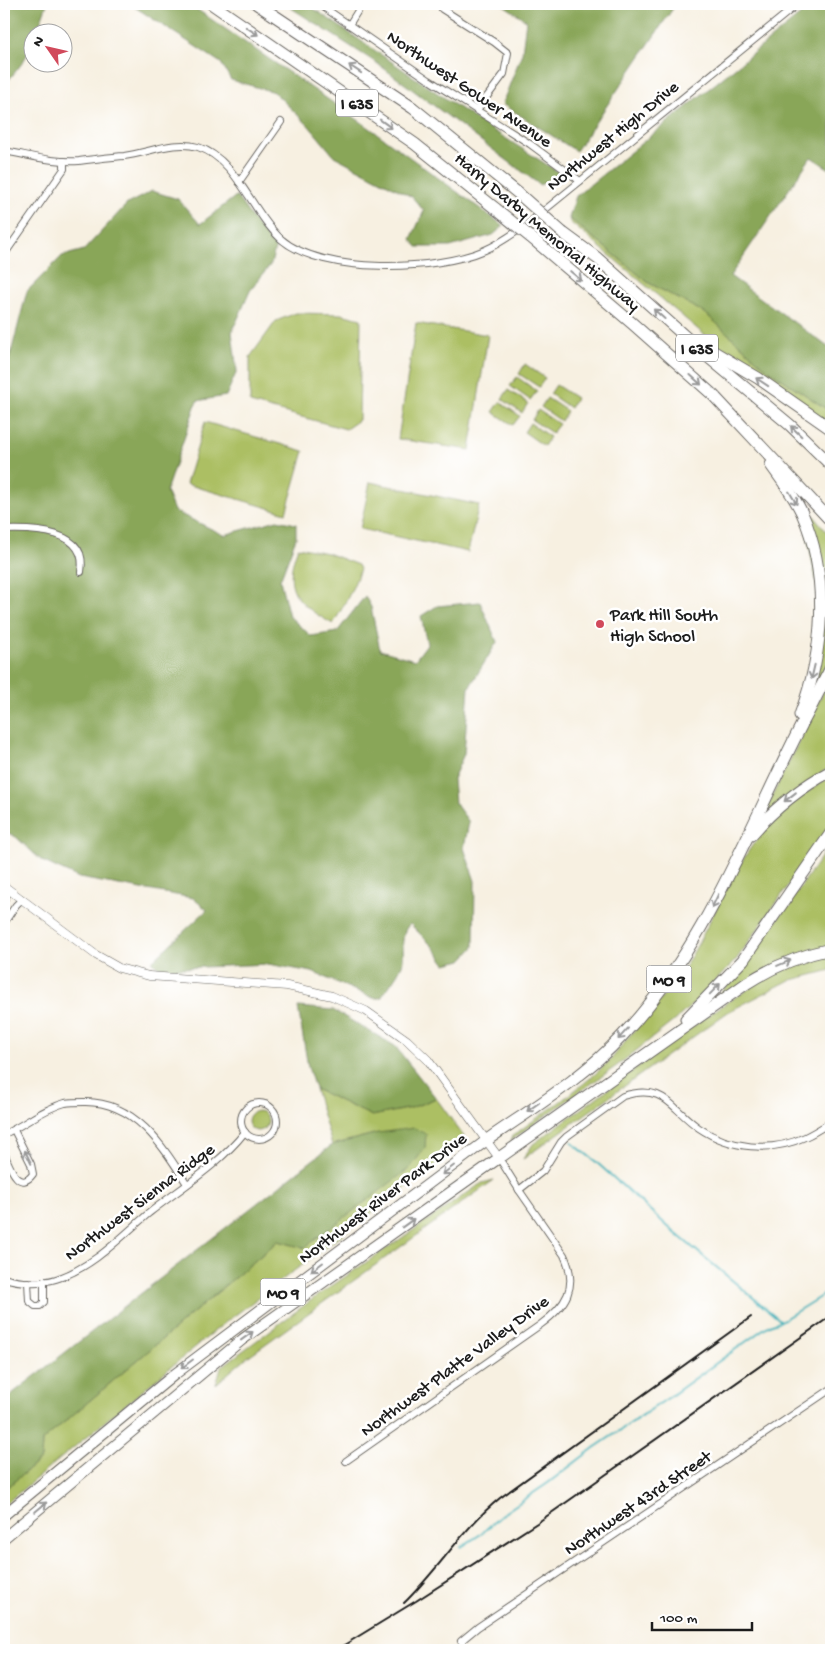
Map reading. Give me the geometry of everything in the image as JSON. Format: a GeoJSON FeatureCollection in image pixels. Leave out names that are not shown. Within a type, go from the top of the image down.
{"type":"FeatureCollection","features":[{"type":"Feature","properties":{"kind":"highway","name":"Harry Darby Memorial Highway"},"geometry":{"type":"LineString","coordinates":[[212,4],[415,144],[539,244],[713,395],[831,521]]}},
{"type":"Feature","properties":{"kind":"highway","name":"Harry Darby Memorial Highway"},"geometry":{"type":"LineString","coordinates":[[257,4],[413,108],[597,258],[707,356],[790,425],[831,465]]}},
{"type":"Feature","properties":{"kind":"highway"},"geometry":{"type":"LineString","coordinates":[[675,328],[758,378],[831,430]]}},
{"type":"Feature","properties":{"kind":"highway"},"geometry":{"type":"LineString","coordinates":[[758,442],[802,513],[815,555],[821,601],[819,639],[814,670],[804,706],[782,762]]}},
{"type":"Feature","properties":{"kind":"highway","name":"MO 9"},"geometry":{"type":"LineString","coordinates":[[737,857],[782,762],[831,668]]}},
{"type":"Feature","properties":{"kind":"highway"},"geometry":{"type":"LineString","coordinates":[[737,857],[755,831],[780,805],[831,771]]}},
{"type":"Feature","properties":{"kind":"highway","name":"MO 9"},"geometry":{"type":"LineString","coordinates":[[669,1037],[743,960],[831,833]]}},
{"type":"Feature","properties":{"kind":"highway","name":"Northwest River Park Drive"},"geometry":{"type":"LineString","coordinates":[[486,1140],[573,1079],[622,1036],[671,977],[704,923],[737,857]]}},
{"type":"Feature","properties":{"kind":"highway"},"geometry":{"type":"LineString","coordinates":[[669,1037],[762,974],[797,958],[831,949]]}},
{"type":"Feature","properties":{"kind":"highway","name":"Northwest River Park Drive"},"geometry":{"type":"LineString","coordinates":[[499,1158],[669,1037]]}},
{"type":"Feature","properties":{"kind":"main road","name":"Northwest River Park Drive"},"geometry":{"type":"LineString","coordinates":[[4,1515],[175,1374],[486,1140]]}},
{"type":"Feature","properties":{"kind":"main road","name":"Northwest River Park Drive"},"geometry":{"type":"LineString","coordinates":[[4,1538],[243,1339],[499,1158]]}},
{"type":"Feature","properties":{"kind":"street","name":"Northwest Gower Avenue"},"geometry":{"type":"LineString","coordinates":[[319,4],[429,80],[530,144],[580,181]]}},
{"type":"Feature","properties":{"kind":"street"},"geometry":{"type":"LineString","coordinates":[[349,25],[362,4]]}},
{"type":"Feature","properties":{"kind":"street","name":"Northwest High Drive"},"geometry":{"type":"LineString","coordinates":[[4,151],[64,161],[123,156],[190,145],[214,154],[222,161],[267,223],[280,238],[292,247],[327,261],[398,266],[437,262],[485,250],[530,222],[798,4]]}},
{"type":"Feature","properties":{"kind":"street"},"geometry":{"type":"LineString","coordinates":[[442,9],[508,53],[504,74],[477,110]]}},
{"type":"Feature","properties":{"kind":"street"},"geometry":{"type":"LineString","coordinates":[[239,182],[281,122]]}},
{"type":"Feature","properties":{"kind":"street"},"geometry":{"type":"LineString","coordinates":[[4,255],[64,169],[64,161]]}},
{"type":"Feature","properties":{"kind":"street"},"geometry":{"type":"LineString","coordinates":[[4,530],[30,530],[66,538],[75,545],[80,553],[83,561],[82,572]]}},
{"type":"Feature","properties":{"kind":"street"},"geometry":{"type":"LineString","coordinates":[[4,900],[7,888],[96,955],[119,968],[149,976],[287,986],[332,996],[366,1011],[407,1040],[428,1060],[499,1158]]}},
{"type":"Feature","properties":{"kind":"street"},"geometry":{"type":"LineString","coordinates":[[4,923],[22,899]]}},
{"type":"Feature","properties":{"kind":"street"},"geometry":{"type":"LineString","coordinates":[[519,1190],[543,1171],[566,1137],[623,1096],[633,1093],[652,1093],[661,1096],[674,1105],[689,1120],[708,1133],[728,1142],[745,1146],[764,1147],[790,1143],[806,1137],[831,1122]]}},
{"type":"Feature","properties":{"kind":"street"},"geometry":{"type":"LineString","coordinates":[[4,1134],[14,1130],[42,1112],[66,1103],[91,1102],[109,1105],[130,1115],[154,1135],[187,1184]]}},
{"type":"Feature","properties":{"kind":"street"},"geometry":{"type":"LineString","coordinates":[[260,1103],[272,1109],[276,1122],[270,1134],[257,1139],[245,1132],[241,1119],[247,1107],[260,1103]]}},
{"type":"Feature","properties":{"kind":"street"},"geometry":{"type":"LineString","coordinates":[[4,1152],[15,1176],[19,1180],[29,1178],[33,1174],[31,1164],[14,1130]]}},
{"type":"Feature","properties":{"kind":"street","name":"Northwest Sienna Ridge"},"geometry":{"type":"LineString","coordinates":[[4,1278],[28,1282],[44,1281],[56,1279],[76,1270],[105,1250],[206,1171],[235,1145],[245,1132]]}},
{"type":"Feature","properties":{"kind":"street","name":"Northwest Platte Valley Drive"},"geometry":{"type":"LineString","coordinates":[[346,1461],[540,1325],[562,1306],[570,1288],[569,1266],[564,1255],[499,1158]]}},
{"type":"Feature","properties":{"kind":"street"},"geometry":{"type":"LineString","coordinates":[[28,1282],[29,1301],[35,1306],[40,1306],[44,1302],[44,1281]]}},
{"type":"Feature","properties":{"kind":"street","name":"Northwest 43rd Street"},"geometry":{"type":"LineString","coordinates":[[468,1650],[461,1641],[478,1627],[831,1389]]}},
{"type":"Feature","properties":{"kind":"green space"},"geometry":{"type":"Polygon","coordinates":[[[4,4],[47,4],[41,22],[22,22],[22,62],[4,86],[4,4]]]}},
{"type":"Feature","properties":{"kind":"green space"},"geometry":{"type":"Polygon","coordinates":[[[130,4],[189,4],[367,126],[504,226],[493,235],[450,247],[417,247],[411,239],[424,211],[412,197],[334,156],[309,126],[274,92],[231,80],[221,63],[130,4]]]}},
{"type":"Feature","properties":{"kind":"green space"},"geometry":{"type":"Polygon","coordinates":[[[285,4],[307,4],[474,118],[560,173],[540,185],[378,64],[285,4]]]}},
{"type":"Feature","properties":{"kind":"green space"},"geometry":{"type":"Polygon","coordinates":[[[502,4],[676,4],[576,151],[502,104],[522,53],[526,20],[502,4]]]}},
{"type":"Feature","properties":{"kind":"green space"},"geometry":{"type":"Polygon","coordinates":[[[814,4],[831,4],[831,170],[811,157],[730,276],[831,349],[831,412],[767,369],[705,313],[649,283],[569,218],[576,196],[814,4]]]}},
{"type":"Feature","properties":{"kind":"green space"},"geometry":{"type":"Polygon","coordinates":[[[152,191],[178,199],[200,224],[236,196],[270,242],[276,245],[271,264],[250,291],[232,332],[237,371],[226,396],[197,401],[166,491],[174,511],[224,535],[277,520],[296,524],[296,538],[280,580],[289,616],[311,636],[337,632],[365,596],[371,607],[380,650],[415,660],[427,644],[421,616],[437,606],[480,602],[497,642],[469,688],[464,754],[453,779],[455,803],[469,822],[464,848],[475,881],[474,947],[462,960],[446,964],[433,947],[410,924],[406,928],[403,938],[402,965],[381,998],[373,998],[312,972],[268,964],[160,969],[152,961],[207,910],[193,898],[79,878],[42,861],[16,837],[4,831],[4,380],[27,291],[62,256],[84,250],[127,204],[152,191]]]}},
{"type":"Feature","properties":{"kind":"green space"},"geometry":{"type":"Polygon","coordinates":[[[569,218],[649,283],[705,313],[767,369],[831,412],[831,426],[713,342],[570,222],[569,218]]]}},
{"type":"Feature","properties":{"kind":"green space"},"geometry":{"type":"Polygon","coordinates":[[[296,313],[341,314],[361,319],[359,420],[346,429],[250,403],[250,357],[276,321],[296,313]]]}},
{"type":"Feature","properties":{"kind":"green space"},"geometry":{"type":"Polygon","coordinates":[[[416,323],[488,335],[470,450],[398,439],[416,323]]]}},
{"type":"Feature","properties":{"kind":"green space"},"geometry":{"type":"Polygon","coordinates":[[[525,364],[545,378],[539,387],[519,374],[525,364]]]}},
{"type":"Feature","properties":{"kind":"green space"},"geometry":{"type":"Polygon","coordinates":[[[517,377],[537,391],[530,400],[510,386],[517,377]]]}},
{"type":"Feature","properties":{"kind":"green space"},"geometry":{"type":"Polygon","coordinates":[[[556,385],[576,398],[570,408],[550,394],[556,385]]]}},
{"type":"Feature","properties":{"kind":"green space"},"geometry":{"type":"Polygon","coordinates":[[[508,390],[528,403],[522,413],[502,399],[508,390]]]}},
{"type":"Feature","properties":{"kind":"green space"},"geometry":{"type":"Polygon","coordinates":[[[547,398],[567,411],[561,421],[541,407],[547,398]]]}},
{"type":"Feature","properties":{"kind":"green space"},"geometry":{"type":"Polygon","coordinates":[[[500,402],[520,416],[513,425],[493,412],[500,402]]]}},
{"type":"Feature","properties":{"kind":"green space"},"geometry":{"type":"Polygon","coordinates":[[[538,410],[559,424],[552,433],[532,420],[538,410]]]}},
{"type":"Feature","properties":{"kind":"green space"},"geometry":{"type":"Polygon","coordinates":[[[205,422],[304,451],[286,513],[186,484],[205,422]]]}},
{"type":"Feature","properties":{"kind":"green space"},"geometry":{"type":"Polygon","coordinates":[[[530,423],[550,437],[544,446],[524,432],[530,423]]]}},
{"type":"Feature","properties":{"kind":"green space"},"geometry":{"type":"Polygon","coordinates":[[[370,482],[479,505],[468,552],[360,529],[370,482]]]}},
{"type":"Feature","properties":{"kind":"green space"},"geometry":{"type":"Polygon","coordinates":[[[800,499],[831,537],[831,657],[810,698],[824,623],[800,499]]]}},
{"type":"Feature","properties":{"kind":"green space"},"geometry":{"type":"Polygon","coordinates":[[[298,547],[327,553],[358,565],[360,569],[348,597],[333,624],[310,609],[296,594],[292,585],[291,574],[298,547]]]}},
{"type":"Feature","properties":{"kind":"green space"},"geometry":{"type":"Polygon","coordinates":[[[831,676],[831,766],[760,821],[831,676]]]}},
{"type":"Feature","properties":{"kind":"green space"},"geometry":{"type":"Polygon","coordinates":[[[831,776],[831,825],[736,960],[675,1020],[618,1065],[511,1140],[511,1137],[596,1073],[612,1057],[673,984],[686,965],[728,885],[752,846],[766,828],[789,806],[831,776]]]}},
{"type":"Feature","properties":{"kind":"green space"},"geometry":{"type":"Polygon","coordinates":[[[831,843],[831,946],[716,1000],[776,922],[831,843]]]}},
{"type":"Feature","properties":{"kind":"green space"},"geometry":{"type":"Polygon","coordinates":[[[831,955],[831,970],[788,981],[728,1012],[523,1159],[533,1144],[717,1009],[768,977],[799,962],[831,955]]]}},
{"type":"Feature","properties":{"kind":"green space"},"geometry":{"type":"Polygon","coordinates":[[[298,1007],[333,1010],[395,1046],[436,1098],[411,1108],[372,1116],[315,1089],[308,1067],[298,1007]]]}},
{"type":"Feature","properties":{"kind":"green space"},"geometry":{"type":"Polygon","coordinates":[[[315,1089],[372,1116],[411,1108],[436,1098],[467,1141],[222,1325],[4,1505],[4,1490],[41,1459],[42,1441],[278,1241],[304,1248],[378,1133],[332,1145],[315,1089]]]}},
{"type":"Feature","properties":{"kind":"green space"},"geometry":{"type":"Polygon","coordinates":[[[258,1111],[265,1114],[268,1121],[265,1128],[258,1131],[251,1128],[248,1121],[251,1114],[258,1111]]]}},
{"type":"Feature","properties":{"kind":"green space"},"geometry":{"type":"Polygon","coordinates":[[[414,1128],[426,1134],[425,1148],[410,1168],[304,1248],[278,1241],[42,1441],[41,1459],[4,1490],[4,1400],[332,1145],[378,1133],[414,1128]]]}},
{"type":"Feature","properties":{"kind":"green space"},"geometry":{"type":"Polygon","coordinates":[[[494,1180],[246,1358],[216,1384],[221,1367],[314,1298],[482,1183],[494,1180]]]}},
{"type":"Feature","properties":{"kind":"waterway"},"geometry":{"type":"LineString","coordinates":[[571,1142],[674,1232],[780,1320]]}},
{"type":"Feature","properties":{"kind":"waterway"},"geometry":{"type":"LineString","coordinates":[[461,1547],[481,1534],[504,1513],[594,1448],[668,1398],[769,1325],[781,1321],[831,1290]]}},
{"type":"Feature","properties":{"kind":"railway"},"geometry":{"type":"LineString","coordinates":[[336,1650],[537,1523],[831,1316]]}},
{"type":"Feature","properties":{"kind":"railway"},"geometry":{"type":"LineString","coordinates":[[404,1603],[474,1522],[500,1498],[751,1317]]}},
{"type":"Feature","properties":{"kind":"place","name":"Park Hill South High School"},"geometry":{"type":"Point","coordinates":[600,624]}}]}
